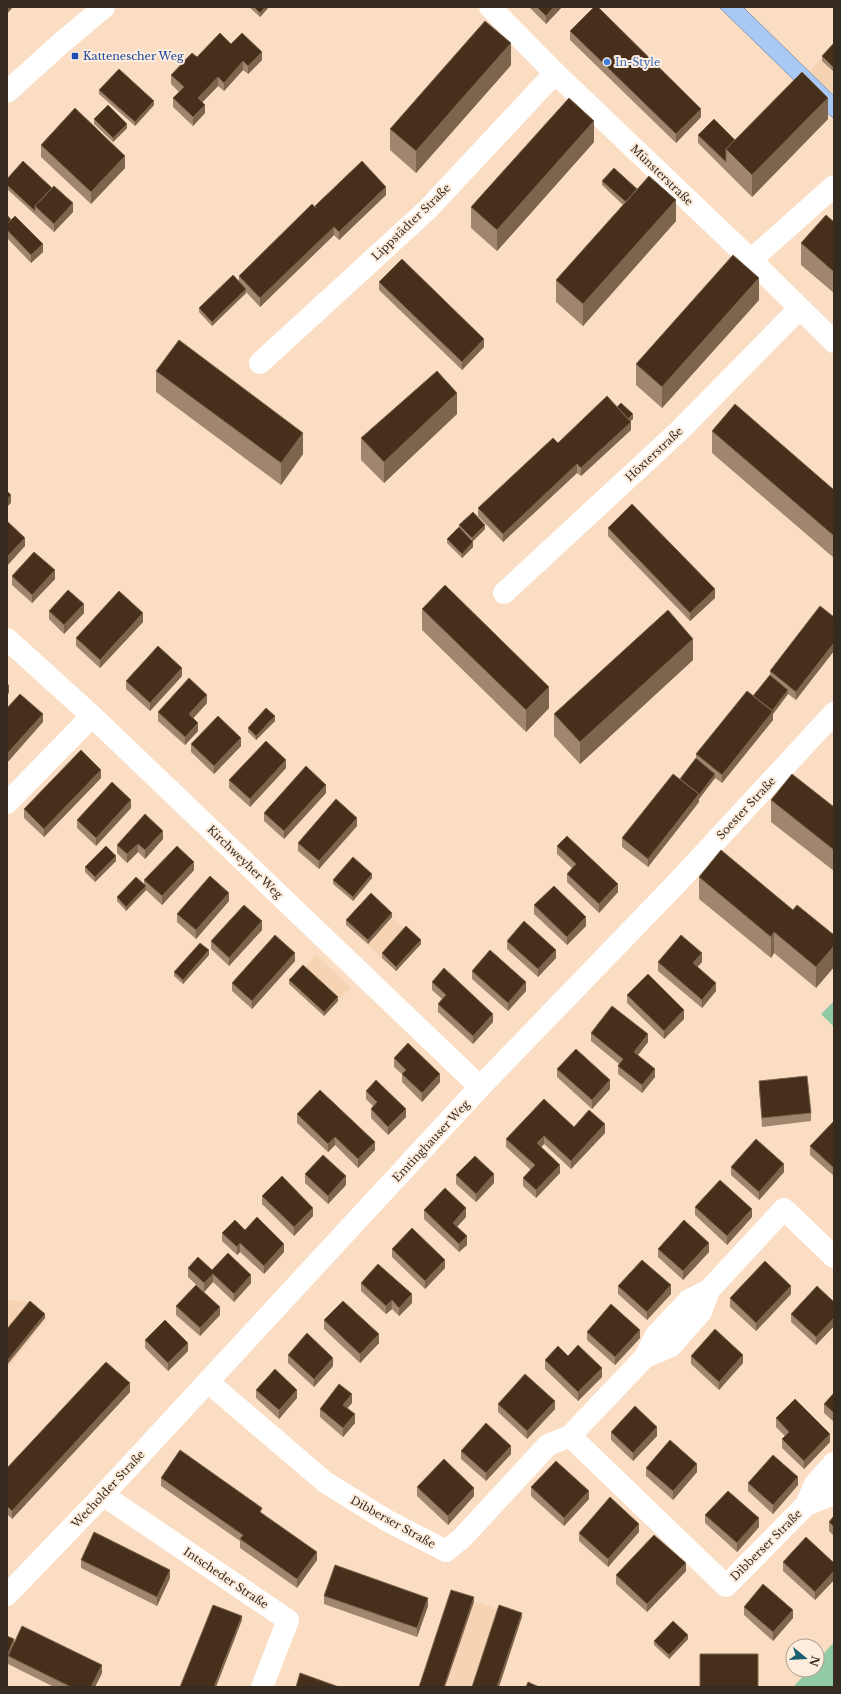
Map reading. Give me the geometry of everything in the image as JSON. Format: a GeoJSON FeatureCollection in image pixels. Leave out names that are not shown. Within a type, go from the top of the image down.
{"type":"FeatureCollection","features":[{"type":"Feature","properties":{"kind":"street"},"geometry":{"type":"LineString","coordinates":[[10,84],[104,7]]}},
{"type":"Feature","properties":{"kind":"street","name":"Münsterstraße"},"geometry":{"type":"LineString","coordinates":[[490,7],[555,73],[751,260],[834,342]]}},
{"type":"Feature","properties":{"kind":"street","name":"Lippstädter Straße"},"geometry":{"type":"LineString","coordinates":[[260,363],[428,209],[555,73]]}},
{"type":"Feature","properties":{"kind":"street"},"geometry":{"type":"LineString","coordinates":[[751,260],[834,186]]}},
{"type":"Feature","properties":{"kind":"street","name":"Höxterstraße"},"geometry":{"type":"LineString","coordinates":[[504,593],[680,430],[799,309]]}},
{"type":"Feature","properties":{"kind":"street","name":"Kirchweyher Weg"},"geometry":{"type":"LineString","coordinates":[[7,639],[92,716],[480,1087]]}},
{"type":"Feature","properties":{"kind":"street","name":"Soester Straße"},"geometry":{"type":"LineString","coordinates":[[658,903],[834,713]]}},
{"type":"Feature","properties":{"kind":"street"},"geometry":{"type":"LineString","coordinates":[[7,803],[92,716]]}},
{"type":"Feature","properties":{"kind":"street","name":"Emtinghauser Weg"},"geometry":{"type":"LineString","coordinates":[[208,1382],[480,1087],[658,903]]}},
{"type":"Feature","properties":{"kind":"street","name":"Dibberser Straße"},"geometry":{"type":"LineString","coordinates":[[208,1382],[325,1482],[386,1520],[446,1551],[462,1538],[548,1445],[570,1436],[645,1357],[671,1346],[701,1312],[709,1290],[784,1209],[834,1257]]}},
{"type":"Feature","properties":{"kind":"street","name":"Wecholder Straße"},"geometry":{"type":"LineString","coordinates":[[7,1595],[208,1382]]}},
{"type":"Feature","properties":{"kind":"street","name":"Dibberser Straße"},"geometry":{"type":"LineString","coordinates":[[570,1436],[726,1586],[806,1505],[815,1484],[834,1463]]}},
{"type":"Feature","properties":{"kind":"street","name":"Dibberser Straße"},"geometry":{"type":"LineString","coordinates":[[806,1505],[829,1496],[834,1490]]}},
{"type":"Feature","properties":{"kind":"street","name":"Intscheder Straße"},"geometry":{"type":"LineString","coordinates":[[103,1495],[288,1620],[262,1687]]}},
{"type":"Feature","properties":{"kind":"shaded area"},"geometry":{"type":"Polygon","coordinates":[[[834,45],[834,96],[809,72],[834,45]]]}},
{"type":"Feature","properties":{"kind":"shaded area"},"geometry":{"type":"Polygon","coordinates":[[[371,898],[421,944],[396,971],[346,925],[371,898]]]}},
{"type":"Feature","properties":{"kind":"shaded area"},"geometry":{"type":"Polygon","coordinates":[[[316,955],[351,987],[324,1016],[289,984],[316,955]]]}},
{"type":"Feature","properties":{"kind":"shaded area"},"geometry":{"type":"Polygon","coordinates":[[[7,1300],[29,1302],[47,1318],[7,1369],[7,1300]]]}},
{"type":"Feature","properties":{"kind":"shaded area"},"geometry":{"type":"Polygon","coordinates":[[[451,1594],[522,1617],[499,1687],[421,1687],[451,1594]]]}},
{"type":"Feature","properties":{"kind":"green space"},"geometry":{"type":"Polygon","coordinates":[[[834,1001],[834,1027],[821,1014],[834,1001]]]}},
{"type":"Feature","properties":{"kind":"green space"},"geometry":{"type":"Polygon","coordinates":[[[834,1642],[834,1687],[793,1687],[801,1678],[825,1678],[825,1652],[834,1642]]]}},
{"type":"Feature","properties":{"kind":"water"},"geometry":{"type":"Polygon","coordinates":[[[719,7],[743,7],[834,96],[834,119],[719,7]]]}},
{"type":"Feature","properties":{"kind":"building"},"geometry":{"type":"Polygon","coordinates":[[[254,7],[265,7],[260,13],[254,7]]]}},
{"type":"Feature","properties":{"kind":"building"},"geometry":{"type":"Polygon","coordinates":[[[537,7],[554,7],[546,16],[537,7]]]}},
{"type":"Feature","properties":{"kind":"building"},"geometry":{"type":"Polygon","coordinates":[[[594,7],[598,7],[701,109],[676,134],[570,31],[594,7]]]}},
{"type":"Feature","properties":{"kind":"building"},"geometry":{"type":"Polygon","coordinates":[[[485,21],[511,43],[416,151],[390,129],[485,21]]]}},
{"type":"Feature","properties":{"kind":"building"},"geometry":{"type":"Polygon","coordinates":[[[220,33],[231,44],[242,33],[262,52],[248,66],[243,61],[224,83],[218,77],[198,98],[205,105],[193,117],[173,98],[184,87],[171,75],[192,53],[197,57],[220,33]]]}},
{"type":"Feature","properties":{"kind":"building"},"geometry":{"type":"Polygon","coordinates":[[[834,43],[834,68],[822,56],[834,43]]]}},
{"type":"Feature","properties":{"kind":"building"},"geometry":{"type":"Polygon","coordinates":[[[119,69],[154,101],[135,122],[99,90],[119,69]]]}},
{"type":"Feature","properties":{"kind":"building"},"geometry":{"type":"Polygon","coordinates":[[[802,72],[828,98],[752,175],[726,149],[802,72]]]}},
{"type":"Feature","properties":{"kind":"building"},"geometry":{"type":"Polygon","coordinates":[[[569,98],[594,121],[497,230],[471,207],[569,98]]]}},
{"type":"Feature","properties":{"kind":"building"},"geometry":{"type":"Polygon","coordinates":[[[108,105],[127,124],[113,138],[94,119],[108,105]]]}},
{"type":"Feature","properties":{"kind":"building"},"geometry":{"type":"Polygon","coordinates":[[[75,108],[125,156],[91,192],[41,145],[75,108]]]}},
{"type":"Feature","properties":{"kind":"building"},"geometry":{"type":"Polygon","coordinates":[[[714,119],[735,140],[726,149],[726,162],[698,135],[714,119]]]}},
{"type":"Feature","properties":{"kind":"building"},"geometry":{"type":"Polygon","coordinates":[[[23,161],[52,188],[35,206],[35,211],[7,185],[7,179],[23,161]]]}},
{"type":"Feature","properties":{"kind":"building"},"geometry":{"type":"Polygon","coordinates":[[[362,161],[386,187],[339,232],[334,227],[260,298],[239,276],[312,204],[316,208],[315,206],[362,161]]]}},
{"type":"Feature","properties":{"kind":"building"},"geometry":{"type":"Polygon","coordinates":[[[614,168],[637,189],[626,202],[602,181],[614,168]]]}},
{"type":"Feature","properties":{"kind":"building"},"geometry":{"type":"Polygon","coordinates":[[[649,176],[676,200],[583,304],[556,280],[649,176]]]}},
{"type":"Feature","properties":{"kind":"building"},"geometry":{"type":"Polygon","coordinates":[[[54,186],[73,203],[54,224],[35,206],[54,186]]]}},
{"type":"Feature","properties":{"kind":"building"},"geometry":{"type":"Polygon","coordinates":[[[7,215],[11,220],[7,224],[7,215]]]}},
{"type":"Feature","properties":{"kind":"building"},"geometry":{"type":"Polygon","coordinates":[[[826,215],[834,222],[834,272],[801,243],[826,215]]]}},
{"type":"Feature","properties":{"kind":"building"},"geometry":{"type":"Polygon","coordinates":[[[15,216],[43,244],[31,255],[7,230],[7,224],[15,216]]]}},
{"type":"Feature","properties":{"kind":"building"},"geometry":{"type":"Polygon","coordinates":[[[733,255],[759,278],[662,387],[636,364],[733,255]]]}},
{"type":"Feature","properties":{"kind":"building"},"geometry":{"type":"Polygon","coordinates":[[[402,259],[484,339],[462,362],[379,282],[402,259]]]}},
{"type":"Feature","properties":{"kind":"building"},"geometry":{"type":"Polygon","coordinates":[[[233,275],[246,289],[212,322],[199,308],[233,275]]]}},
{"type":"Feature","properties":{"kind":"building"},"geometry":{"type":"Polygon","coordinates":[[[179,340],[303,433],[281,463],[156,371],[179,340]]]}},
{"type":"Feature","properties":{"kind":"building"},"geometry":{"type":"Polygon","coordinates":[[[437,371],[457,393],[384,462],[361,438],[437,371]]]}},
{"type":"Feature","properties":{"kind":"building"},"geometry":{"type":"Polygon","coordinates":[[[607,396],[631,422],[581,468],[577,464],[503,534],[478,508],[553,438],[558,443],[607,396]]]}},
{"type":"Feature","properties":{"kind":"building"},"geometry":{"type":"Polygon","coordinates":[[[621,403],[633,414],[628,419],[617,407],[621,403]]]}},
{"type":"Feature","properties":{"kind":"building"},"geometry":{"type":"Polygon","coordinates":[[[735,404],[834,490],[834,536],[712,431],[735,404]]]}},
{"type":"Feature","properties":{"kind":"building"},"geometry":{"type":"Polygon","coordinates":[[[7,491],[11,495],[7,499],[7,491]]]}},
{"type":"Feature","properties":{"kind":"building"},"geometry":{"type":"Polygon","coordinates":[[[632,504],[715,589],[690,613],[608,528],[632,504]]]}},
{"type":"Feature","properties":{"kind":"building"},"geometry":{"type":"Polygon","coordinates":[[[473,512],[485,525],[472,538],[459,525],[473,512]]]}},
{"type":"Feature","properties":{"kind":"building"},"geometry":{"type":"Polygon","coordinates":[[[7,521],[25,538],[7,557],[7,521]]]}},
{"type":"Feature","properties":{"kind":"building"},"geometry":{"type":"Polygon","coordinates":[[[459,527],[473,542],[462,554],[447,539],[459,527]]]}},
{"type":"Feature","properties":{"kind":"building"},"geometry":{"type":"Polygon","coordinates":[[[34,552],[55,570],[32,595],[12,576],[34,552]]]}},
{"type":"Feature","properties":{"kind":"building"},"geometry":{"type":"Polygon","coordinates":[[[445,585],[549,687],[526,710],[422,609],[445,585]]]}},
{"type":"Feature","properties":{"kind":"building"},"geometry":{"type":"Polygon","coordinates":[[[68,590],[84,604],[64,625],[49,611],[68,590]]]}},
{"type":"Feature","properties":{"kind":"building"},"geometry":{"type":"Polygon","coordinates":[[[119,591],[143,613],[100,660],[76,638],[119,591]]]}},
{"type":"Feature","properties":{"kind":"building"},"geometry":{"type":"Polygon","coordinates":[[[820,606],[834,617],[834,643],[796,692],[770,671],[820,606]]]}},
{"type":"Feature","properties":{"kind":"building"},"geometry":{"type":"Polygon","coordinates":[[[668,610],[693,639],[580,742],[554,714],[668,610]]]}},
{"type":"Feature","properties":{"kind":"building"},"geometry":{"type":"Polygon","coordinates":[[[158,646],[182,668],[150,703],[126,681],[158,646]]]}},
{"type":"Feature","properties":{"kind":"building"},"geometry":{"type":"Polygon","coordinates":[[[770,675],[788,690],[772,711],[753,696],[770,675]]]}},
{"type":"Feature","properties":{"kind":"building"},"geometry":{"type":"Polygon","coordinates":[[[189,678],[207,695],[189,714],[198,723],[185,737],[158,712],[189,678]]]}},
{"type":"Feature","properties":{"kind":"building"},"geometry":{"type":"Polygon","coordinates":[[[747,691],[773,711],[722,775],[696,754],[747,691]]]}},
{"type":"Feature","properties":{"kind":"building"},"geometry":{"type":"Polygon","coordinates":[[[20,694],[43,714],[7,754],[7,708],[20,694]]]}},
{"type":"Feature","properties":{"kind":"building"},"geometry":{"type":"Polygon","coordinates":[[[266,708],[275,716],[256,736],[248,728],[266,708]]]}},
{"type":"Feature","properties":{"kind":"building"},"geometry":{"type":"Polygon","coordinates":[[[218,716],[241,738],[214,766],[191,744],[218,716]]]}},
{"type":"Feature","properties":{"kind":"building"},"geometry":{"type":"Polygon","coordinates":[[[266,741],[286,760],[250,799],[229,780],[266,741]]]}},
{"type":"Feature","properties":{"kind":"building"},"geometry":{"type":"Polygon","coordinates":[[[81,750],[101,770],[44,829],[24,809],[81,750]]]}},
{"type":"Feature","properties":{"kind":"building"},"geometry":{"type":"Polygon","coordinates":[[[696,758],[715,774],[699,795],[680,779],[696,758]]]}},
{"type":"Feature","properties":{"kind":"building"},"geometry":{"type":"Polygon","coordinates":[[[306,766],[326,785],[284,831],[264,813],[306,766]]]}},
{"type":"Feature","properties":{"kind":"building"},"geometry":{"type":"Polygon","coordinates":[[[673,774],[699,794],[648,859],[622,838],[673,774]]]}},
{"type":"Feature","properties":{"kind":"building"},"geometry":{"type":"Polygon","coordinates":[[[792,774],[834,807],[834,850],[771,800],[792,774]]]}},
{"type":"Feature","properties":{"kind":"building"},"geometry":{"type":"Polygon","coordinates":[[[112,782],[131,800],[96,838],[77,820],[112,782]]]}},
{"type":"Feature","properties":{"kind":"building"},"geometry":{"type":"Polygon","coordinates":[[[336,799],[357,818],[319,861],[298,843],[336,799]]]}},
{"type":"Feature","properties":{"kind":"building"},"geometry":{"type":"Polygon","coordinates":[[[145,814],[163,831],[145,850],[138,844],[127,854],[117,845],[145,814]]]}},
{"type":"Feature","properties":{"kind":"building"},"geometry":{"type":"Polygon","coordinates":[[[567,836],[618,884],[599,904],[567,874],[576,864],[557,846],[567,836]]]}},
{"type":"Feature","properties":{"kind":"building"},"geometry":{"type":"Polygon","coordinates":[[[106,846],[116,856],[95,877],[85,867],[106,846]]]}},
{"type":"Feature","properties":{"kind":"building"},"geometry":{"type":"Polygon","coordinates":[[[177,846],[194,862],[162,896],[144,880],[177,846]]]}},
{"type":"Feature","properties":{"kind":"building"},"geometry":{"type":"Polygon","coordinates":[[[721,850],[793,910],[797,905],[834,935],[834,946],[816,967],[774,932],[771,937],[699,877],[721,850]]]}},
{"type":"Feature","properties":{"kind":"building"},"geometry":{"type":"Polygon","coordinates":[[[353,857],[372,874],[353,897],[333,880],[353,857]]]}},
{"type":"Feature","properties":{"kind":"building"},"geometry":{"type":"Polygon","coordinates":[[[210,876],[229,893],[196,930],[177,914],[210,876]]]}},
{"type":"Feature","properties":{"kind":"building"},"geometry":{"type":"Polygon","coordinates":[[[136,877],[146,886],[126,907],[117,897],[136,877]]]}},
{"type":"Feature","properties":{"kind":"building"},"geometry":{"type":"Polygon","coordinates":[[[554,886],[586,917],[567,937],[534,905],[554,886]]]}},
{"type":"Feature","properties":{"kind":"building"},"geometry":{"type":"Polygon","coordinates":[[[371,893],[392,913],[368,940],[346,920],[371,893]]]}},
{"type":"Feature","properties":{"kind":"building"},"geometry":{"type":"Polygon","coordinates":[[[244,905],[262,921],[229,958],[211,941],[244,905]]]}},
{"type":"Feature","properties":{"kind":"building"},"geometry":{"type":"Polygon","coordinates":[[[524,921],[556,950],[538,969],[507,941],[524,921]]]}},
{"type":"Feature","properties":{"kind":"building"},"geometry":{"type":"Polygon","coordinates":[[[406,926],[421,940],[396,967],[382,953],[406,926]]]}},
{"type":"Feature","properties":{"kind":"building"},"geometry":{"type":"Polygon","coordinates":[[[275,935],[295,953],[252,1001],[232,983],[275,935]]]}},
{"type":"Feature","properties":{"kind":"building"},"geometry":{"type":"Polygon","coordinates":[[[681,935],[702,953],[693,963],[716,983],[702,1000],[658,962],[681,935]]]}},
{"type":"Feature","properties":{"kind":"building"},"geometry":{"type":"Polygon","coordinates":[[[200,943],[209,950],[183,980],[174,972],[200,943]]]}},
{"type":"Feature","properties":{"kind":"building"},"geometry":{"type":"Polygon","coordinates":[[[490,950],[526,982],[508,1003],[472,971],[490,950]]]}},
{"type":"Feature","properties":{"kind":"building"},"geometry":{"type":"Polygon","coordinates":[[[303,965],[338,997],[324,1012],[289,980],[303,965]]]}},
{"type":"Feature","properties":{"kind":"building"},"geometry":{"type":"Polygon","coordinates":[[[444,968],[493,1014],[473,1036],[438,1004],[446,995],[432,982],[444,968]]]}},
{"type":"Feature","properties":{"kind":"building"},"geometry":{"type":"Polygon","coordinates":[[[648,974],[684,1010],[664,1031],[627,995],[648,974]]]}},
{"type":"Feature","properties":{"kind":"building"},"geometry":{"type":"Polygon","coordinates":[[[612,1006],[648,1034],[634,1052],[655,1069],[642,1085],[618,1066],[623,1059],[591,1033],[612,1006]]]}},
{"type":"Feature","properties":{"kind":"building"},"geometry":{"type":"Polygon","coordinates":[[[408,1043],[440,1074],[422,1093],[402,1074],[406,1070],[394,1058],[408,1043]]]}},
{"type":"Feature","properties":{"kind":"building"},"geometry":{"type":"Polygon","coordinates":[[[576,1049],[610,1080],[592,1100],[557,1069],[576,1049]]]}},
{"type":"Feature","properties":{"kind":"building"},"geometry":{"type":"Polygon","coordinates":[[[807,1076],[811,1113],[762,1118],[759,1081],[807,1076]]]}},
{"type":"Feature","properties":{"kind":"building"},"geometry":{"type":"Polygon","coordinates":[[[376,1080],[406,1109],[388,1127],[371,1109],[377,1102],[366,1091],[376,1080]]]}},
{"type":"Feature","properties":{"kind":"building"},"geometry":{"type":"Polygon","coordinates":[[[320,1090],[375,1142],[358,1159],[335,1137],[328,1144],[297,1114],[320,1090]]]}},
{"type":"Feature","properties":{"kind":"building"},"geometry":{"type":"Polygon","coordinates":[[[544,1099],[574,1127],[589,1110],[605,1124],[571,1161],[544,1136],[537,1143],[560,1165],[536,1190],[523,1178],[535,1165],[506,1139],[544,1099]]]}},
{"type":"Feature","properties":{"kind":"building"},"geometry":{"type":"Polygon","coordinates":[[[834,1121],[834,1168],[810,1146],[834,1121]]]}},
{"type":"Feature","properties":{"kind":"building"},"geometry":{"type":"Polygon","coordinates":[[[756,1139],[784,1164],[759,1192],[731,1167],[756,1139]]]}},
{"type":"Feature","properties":{"kind":"building"},"geometry":{"type":"Polygon","coordinates":[[[323,1155],[346,1176],[328,1196],[305,1174],[323,1155]]]}},
{"type":"Feature","properties":{"kind":"building"},"geometry":{"type":"Polygon","coordinates":[[[475,1156],[494,1174],[476,1194],[456,1175],[475,1156]]]}},
{"type":"Feature","properties":{"kind":"building"},"geometry":{"type":"Polygon","coordinates":[[[282,1176],[313,1208],[294,1227],[262,1196],[282,1176]]]}},
{"type":"Feature","properties":{"kind":"building"},"geometry":{"type":"Polygon","coordinates":[[[720,1180],[752,1209],[727,1236],[695,1207],[720,1180]]]}},
{"type":"Feature","properties":{"kind":"building"},"geometry":{"type":"Polygon","coordinates":[[[445,1188],[466,1208],[453,1223],[467,1236],[459,1244],[424,1210],[445,1188]]]}},
{"type":"Feature","properties":{"kind":"building"},"geometry":{"type":"Polygon","coordinates":[[[257,1217],[284,1244],[264,1266],[240,1243],[237,1247],[222,1233],[235,1220],[245,1230],[257,1217]]]}},
{"type":"Feature","properties":{"kind":"building"},"geometry":{"type":"Polygon","coordinates":[[[684,1220],[709,1243],[683,1271],[658,1249],[684,1220]]]}},
{"type":"Feature","properties":{"kind":"building"},"geometry":{"type":"Polygon","coordinates":[[[412,1228],[445,1260],[425,1281],[392,1249],[412,1228]]]}},
{"type":"Feature","properties":{"kind":"building"},"geometry":{"type":"Polygon","coordinates":[[[228,1253],[251,1275],[234,1294],[213,1274],[204,1283],[188,1268],[198,1257],[212,1270],[228,1253]]]}},
{"type":"Feature","properties":{"kind":"building"},"geometry":{"type":"Polygon","coordinates":[[[642,1260],[671,1285],[647,1312],[618,1286],[642,1260]]]}},
{"type":"Feature","properties":{"kind":"building"},"geometry":{"type":"Polygon","coordinates":[[[765,1261],[791,1286],[756,1323],[730,1298],[765,1261]]]}},
{"type":"Feature","properties":{"kind":"building"},"geometry":{"type":"Polygon","coordinates":[[[378,1264],[412,1294],[399,1308],[392,1300],[386,1306],[361,1283],[378,1264]]]}},
{"type":"Feature","properties":{"kind":"building"},"geometry":{"type":"Polygon","coordinates":[[[196,1285],[220,1307],[200,1328],[176,1306],[196,1285]]]}},
{"type":"Feature","properties":{"kind":"building"},"geometry":{"type":"Polygon","coordinates":[[[817,1286],[834,1302],[834,1318],[816,1337],[791,1314],[817,1286]]]}},
{"type":"Feature","properties":{"kind":"building"},"geometry":{"type":"Polygon","coordinates":[[[30,1301],[45,1314],[7,1361],[7,1329],[30,1301]]]}},
{"type":"Feature","properties":{"kind":"building"},"geometry":{"type":"Polygon","coordinates":[[[343,1301],[379,1334],[360,1354],[324,1320],[343,1301]]]}},
{"type":"Feature","properties":{"kind":"building"},"geometry":{"type":"Polygon","coordinates":[[[611,1304],[640,1330],[615,1357],[587,1332],[611,1304]]]}},
{"type":"Feature","properties":{"kind":"building"},"geometry":{"type":"Polygon","coordinates":[[[165,1320],[188,1343],[168,1363],[145,1340],[165,1320]]]}},
{"type":"Feature","properties":{"kind":"building"},"geometry":{"type":"Polygon","coordinates":[[[715,1329],[743,1355],[719,1382],[691,1356],[715,1329]]]}},
{"type":"Feature","properties":{"kind":"building"},"geometry":{"type":"Polygon","coordinates":[[[307,1333],[333,1358],[314,1379],[288,1355],[307,1333]]]}},
{"type":"Feature","properties":{"kind":"building"},"geometry":{"type":"Polygon","coordinates":[[[578,1345],[602,1368],[578,1392],[545,1360],[558,1346],[568,1356],[578,1345]]]}},
{"type":"Feature","properties":{"kind":"building"},"geometry":{"type":"Polygon","coordinates":[[[106,1362],[130,1383],[12,1511],[7,1506],[7,1468],[106,1362]]]}},
{"type":"Feature","properties":{"kind":"building"},"geometry":{"type":"Polygon","coordinates":[[[275,1369],[297,1390],[279,1410],[256,1390],[275,1369]]]}},
{"type":"Feature","properties":{"kind":"building"},"geometry":{"type":"Polygon","coordinates":[[[525,1374],[555,1401],[527,1431],[498,1404],[525,1374]]]}},
{"type":"Feature","properties":{"kind":"building"},"geometry":{"type":"Polygon","coordinates":[[[339,1384],[352,1394],[343,1405],[355,1414],[343,1428],[320,1409],[339,1384]]]}},
{"type":"Feature","properties":{"kind":"building"},"geometry":{"type":"Polygon","coordinates":[[[834,1393],[834,1413],[824,1404],[834,1393]]]}},
{"type":"Feature","properties":{"kind":"building"},"geometry":{"type":"Polygon","coordinates":[[[795,1399],[830,1434],[804,1461],[782,1439],[789,1432],[776,1418],[795,1399]]]}},
{"type":"Feature","properties":{"kind":"building"},"geometry":{"type":"Polygon","coordinates":[[[635,1406],[657,1427],[633,1453],[611,1432],[635,1406]]]}},
{"type":"Feature","properties":{"kind":"building"},"geometry":{"type":"Polygon","coordinates":[[[486,1423],[511,1446],[486,1473],[461,1451],[486,1423]]]}},
{"type":"Feature","properties":{"kind":"building"},"geometry":{"type":"Polygon","coordinates":[[[670,1440],[697,1464],[673,1491],[646,1468],[670,1440]]]}},
{"type":"Feature","properties":{"kind":"building"},"geometry":{"type":"Polygon","coordinates":[[[180,1450],[262,1508],[260,1512],[317,1552],[297,1579],[240,1539],[243,1535],[161,1478],[180,1450]]]}},
{"type":"Feature","properties":{"kind":"building"},"geometry":{"type":"Polygon","coordinates":[[[773,1455],[798,1477],[773,1505],[748,1483],[773,1455]]]}},
{"type":"Feature","properties":{"kind":"building"},"geometry":{"type":"Polygon","coordinates":[[[444,1459],[474,1488],[448,1516],[417,1487],[444,1459]]]}},
{"type":"Feature","properties":{"kind":"building"},"geometry":{"type":"Polygon","coordinates":[[[556,1461],[589,1491],[564,1518],[531,1487],[556,1461]]]}},
{"type":"Feature","properties":{"kind":"building"},"geometry":{"type":"Polygon","coordinates":[[[728,1491],[759,1518],[737,1543],[705,1515],[728,1491]]]}},
{"type":"Feature","properties":{"kind":"building"},"geometry":{"type":"Polygon","coordinates":[[[610,1497],[639,1524],[608,1559],[579,1533],[610,1497]]]}},
{"type":"Feature","properties":{"kind":"building"},"geometry":{"type":"Polygon","coordinates":[[[834,1516],[834,1527],[829,1522],[834,1516]]]}},
{"type":"Feature","properties":{"kind":"building"},"geometry":{"type":"Polygon","coordinates":[[[94,1532],[170,1570],[157,1597],[81,1560],[94,1532]]]}},
{"type":"Feature","properties":{"kind":"building"},"geometry":{"type":"Polygon","coordinates":[[[654,1535],[686,1563],[647,1604],[616,1575],[654,1535]]]}},
{"type":"Feature","properties":{"kind":"building"},"geometry":{"type":"Polygon","coordinates":[[[806,1537],[834,1563],[834,1571],[815,1592],[783,1562],[806,1537]]]}},
{"type":"Feature","properties":{"kind":"building"},"geometry":{"type":"Polygon","coordinates":[[[335,1565],[428,1598],[417,1628],[324,1596],[335,1565]]]}},
{"type":"Feature","properties":{"kind":"building"},"geometry":{"type":"Polygon","coordinates":[[[763,1584],[793,1610],[773,1632],[744,1607],[763,1584]]]}},
{"type":"Feature","properties":{"kind":"building"},"geometry":{"type":"Polygon","coordinates":[[[451,1590],[474,1597],[444,1687],[419,1687],[451,1590]]]}},
{"type":"Feature","properties":{"kind":"building"},"geometry":{"type":"Polygon","coordinates":[[[213,1605],[242,1616],[214,1687],[180,1687],[213,1605]]]}},
{"type":"Feature","properties":{"kind":"building"},"geometry":{"type":"Polygon","coordinates":[[[499,1605],[522,1613],[497,1687],[472,1687],[499,1605]]]}},
{"type":"Feature","properties":{"kind":"building"},"geometry":{"type":"Polygon","coordinates":[[[673,1621],[688,1635],[669,1655],[654,1641],[673,1621]]]}},
{"type":"Feature","properties":{"kind":"building"},"geometry":{"type":"Polygon","coordinates":[[[22,1626],[102,1665],[91,1687],[71,1687],[8,1656],[22,1626]]]}},
{"type":"Feature","properties":{"kind":"building"},"geometry":{"type":"Polygon","coordinates":[[[7,1636],[14,1639],[7,1656],[7,1636]]]}},
{"type":"Feature","properties":{"kind":"building"},"geometry":{"type":"Polygon","coordinates":[[[700,1654],[758,1654],[758,1687],[700,1687],[700,1654]]]}},
{"type":"Feature","properties":{"kind":"building"},"geometry":{"type":"Polygon","coordinates":[[[300,1673],[339,1687],[296,1687],[300,1673]]]}},
{"type":"Feature","properties":{"kind":"building"},"geometry":{"type":"Polygon","coordinates":[[[528,1682],[539,1687],[526,1687],[528,1682]]]}},
{"type":"Feature","properties":{"kind":"place","name":"Kattenescher Weg"},"geometry":{"type":"Point","coordinates":[75,56]}},
{"type":"Feature","properties":{"kind":"place","name":"In-Style"},"geometry":{"type":"Point","coordinates":[607,62]}}]}
